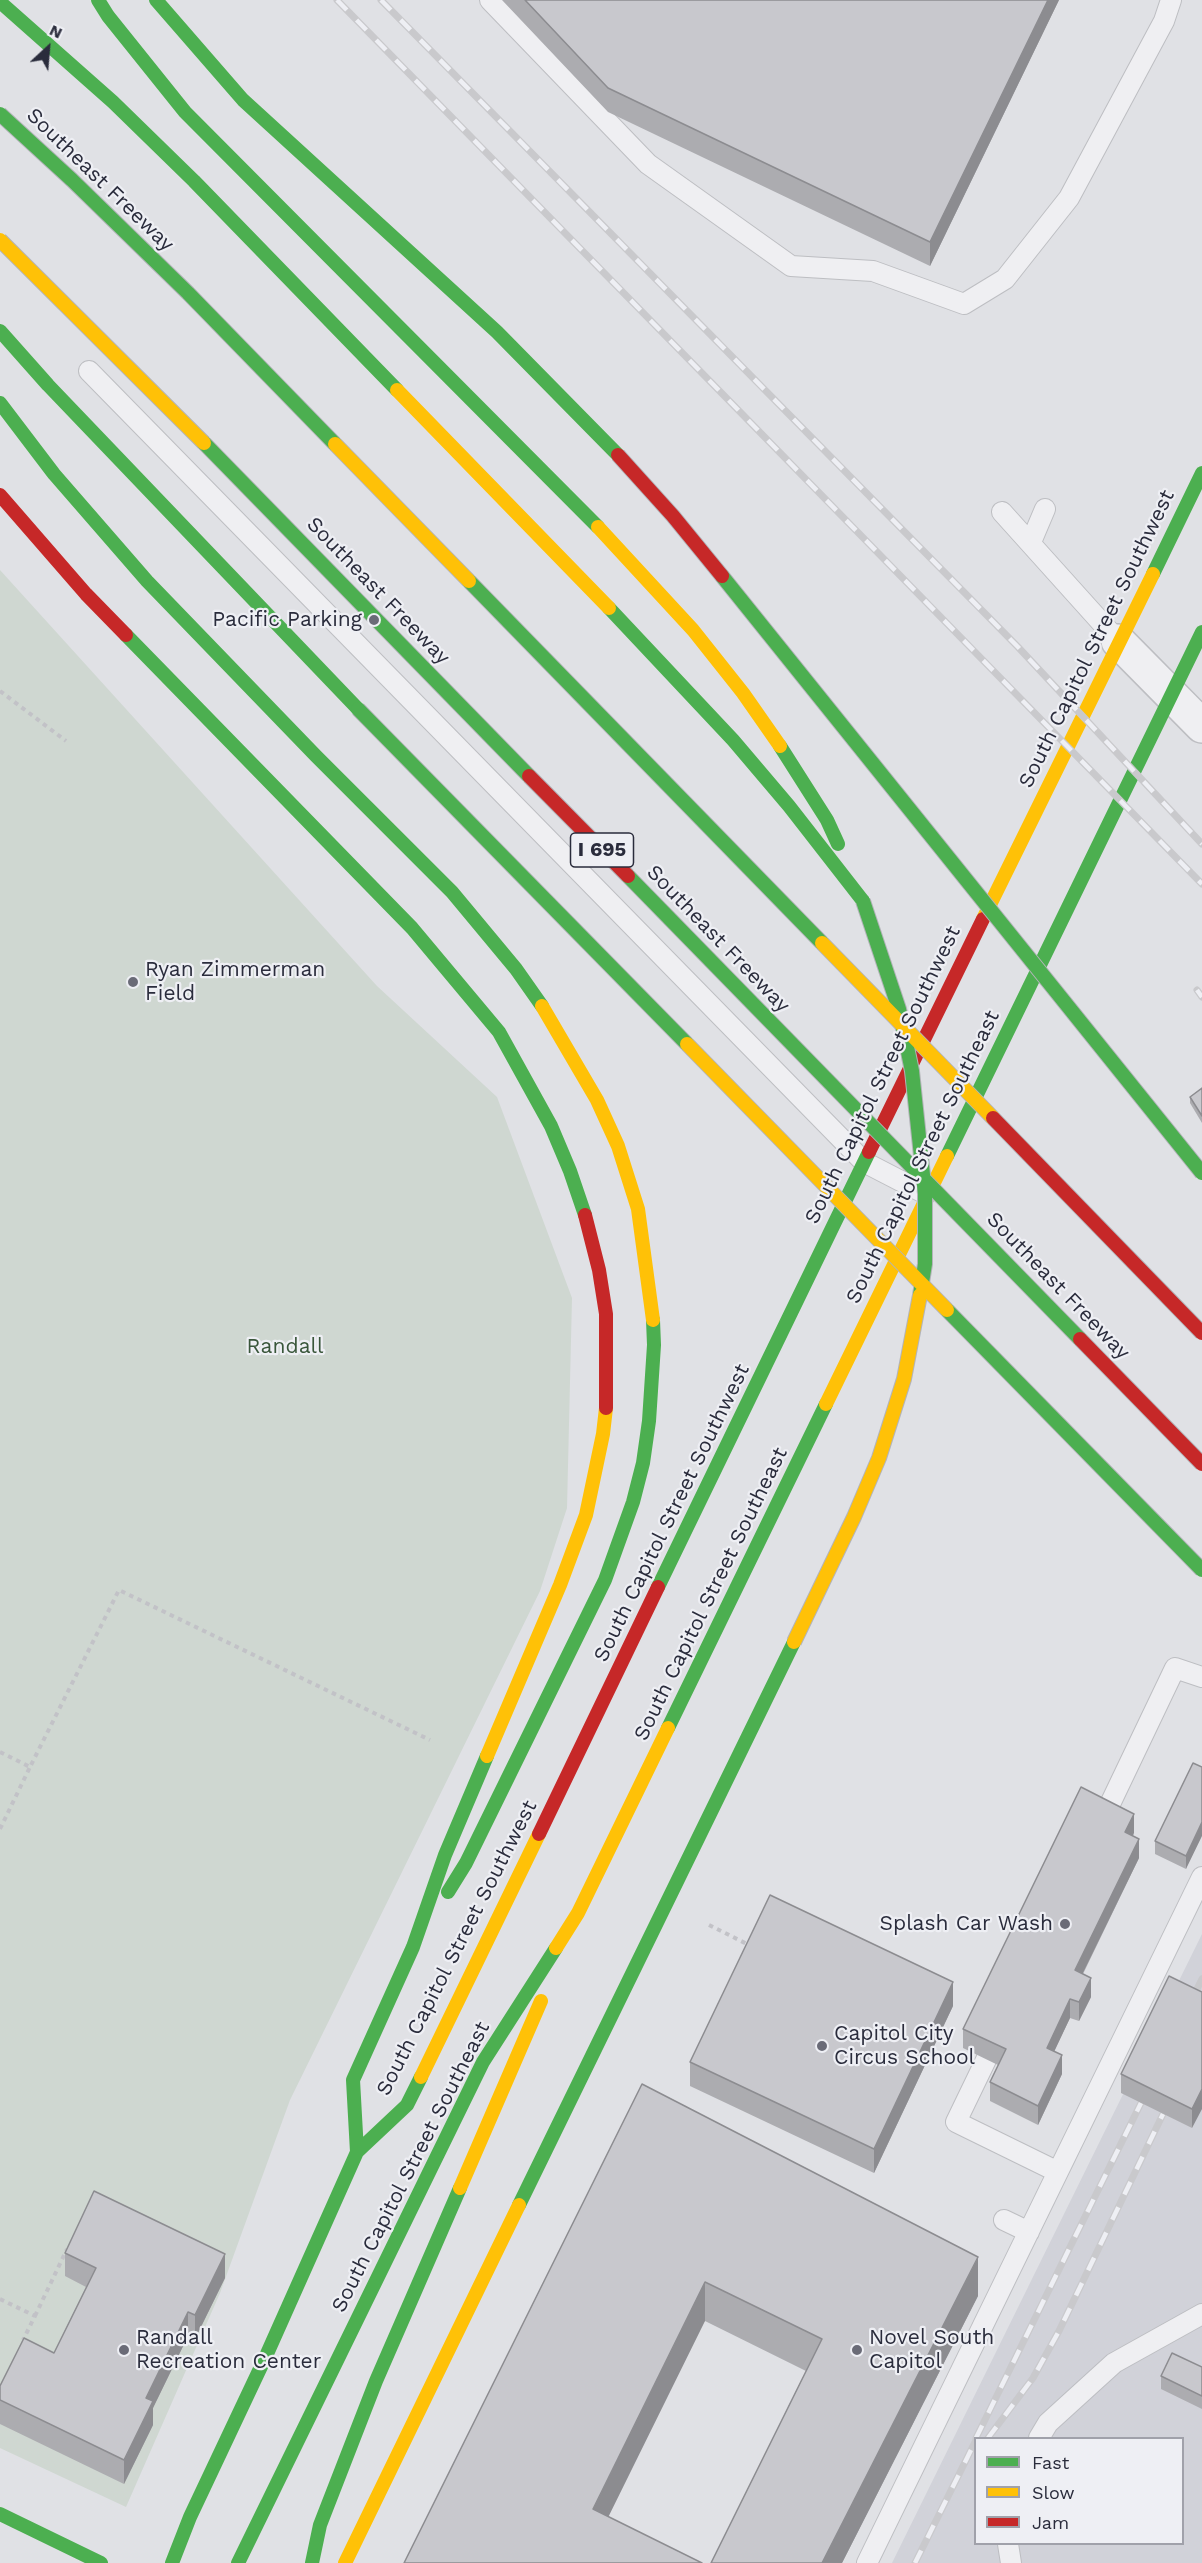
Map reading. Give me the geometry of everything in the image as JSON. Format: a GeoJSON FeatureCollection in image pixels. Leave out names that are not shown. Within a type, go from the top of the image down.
{"type":"FeatureCollection","features":[{"type":"Feature","properties":{"kind":"main road"},"geometry":{"type":"LineString","coordinates":[[98,0],[108,16],[185,112],[572,498],[693,630],[786,754],[827,820],[862,901],[899,1010],[912,1071],[925,1194],[925,1264],[916,1325],[904,1379],[879,1458],[794,1642],[359,2540],[345,2563]]}},
{"type":"Feature","properties":{"kind":"main road"},"geometry":{"type":"LineString","coordinates":[[156,0],[243,100],[497,332],[618,454],[708,560],[1202,1173]]}},
{"type":"Feature","properties":{"kind":"main road"},"geometry":{"type":"LineString","coordinates":[[0,2],[105,95],[194,181],[668,669],[734,740],[789,806],[862,901]]}},
{"type":"Feature","properties":{"kind":"main road","name":"Southeast Freeway"},"geometry":{"type":"LineString","coordinates":[[0,114],[72,180],[188,293],[1202,1333]]}},
{"type":"Feature","properties":{"kind":"main road","name":"Southeast Freeway"},"geometry":{"type":"LineString","coordinates":[[0,240],[118,355],[1202,1464]]}},
{"type":"Feature","properties":{"kind":"main road"},"geometry":{"type":"LineString","coordinates":[[0,331],[48,385],[358,709],[1202,1570]]}},
{"type":"Feature","properties":{"kind":"main road"},"geometry":{"type":"LineString","coordinates":[[0,403],[54,474],[98,526],[316,756],[452,892],[516,969],[573,1056],[597,1100],[618,1146],[638,1209],[648,1271],[654,1346],[649,1421],[643,1463],[633,1502],[605,1580],[466,1863],[413,1947]]}},
{"type":"Feature","properties":{"kind":"main road","name":"South Capitol Street Southwest"},"geometry":{"type":"LineString","coordinates":[[172,2563],[190,2517],[266,2356],[357,2152],[407,2105],[864,1162],[1202,473]]}},
{"type":"Feature","properties":{"kind":"main road"},"geometry":{"type":"LineString","coordinates":[[0,495],[86,594],[277,792],[412,927],[499,1032],[551,1126],[570,1171],[589,1228],[603,1292],[608,1360],[603,1434],[586,1515],[560,1585],[445,1856],[413,1947],[353,2080],[357,2152]]}},
{"type":"Feature","properties":{"kind":"main road","name":"South Capitol Street Southeast"},"geometry":{"type":"LineString","coordinates":[[238,2563],[483,2062],[578,1913],[1202,632]]}},
{"type":"Feature","properties":{"kind":"main road"},"geometry":{"type":"LineString","coordinates":[[312,2563],[320,2525],[376,2381],[578,1913]]}},
{"type":"Feature","properties":{"kind":"main road"},"geometry":{"type":"LineString","coordinates":[[0,2514],[101,2563]]}},
{"type":"Feature","properties":{"kind":"street"},"geometry":{"type":"LineString","coordinates":[[1118,641],[1202,726]]}},
{"type":"Feature","properties":{"kind":"lane"},"geometry":{"type":"LineString","coordinates":[[490,0],[648,164],[791,266],[873,271],[964,304],[1005,279],[1069,198],[1164,21],[1171,0]]}},
{"type":"Feature","properties":{"kind":"lane"},"geometry":{"type":"LineString","coordinates":[[89,370],[864,1162],[928,1195]]}},
{"type":"Feature","properties":{"kind":"lane"},"geometry":{"type":"LineString","coordinates":[[1030,542],[1045,509]]}},
{"type":"Feature","properties":{"kind":"lane"},"geometry":{"type":"LineString","coordinates":[[1002,512],[1118,641]]}},
{"type":"Feature","properties":{"kind":"lane"},"geometry":{"type":"LineString","coordinates":[[1094,1837],[1175,1668],[1202,1677]]}},
{"type":"Feature","properties":{"kind":"lane"},"geometry":{"type":"LineString","coordinates":[[867,2563],[1202,1877]]}},
{"type":"Feature","properties":{"kind":"lane"},"geometry":{"type":"LineString","coordinates":[[1007,2017],[956,2122],[1058,2172]]}},
{"type":"Feature","properties":{"kind":"lane"},"geometry":{"type":"LineString","coordinates":[[1004,2220],[1029,2232]]}},
{"type":"Feature","properties":{"kind":"lane"},"geometry":{"type":"LineString","coordinates":[[1040,2437],[1048,2423],[1114,2363],[1202,2314]]}},
{"type":"Feature","properties":{"kind":"lane"},"geometry":{"type":"LineString","coordinates":[[1008,2545],[1011,2563]]}},
{"type":"Feature","properties":{"kind":"path"},"geometry":{"type":"LineString","coordinates":[[0,691],[66,741]]}},
{"type":"Feature","properties":{"kind":"path"},"geometry":{"type":"LineString","coordinates":[[0,1829],[119,1590],[430,1740]]}},
{"type":"Feature","properties":{"kind":"path"},"geometry":{"type":"LineString","coordinates":[[0,1752],[30,1767]]}},
{"type":"Feature","properties":{"kind":"path"},"geometry":{"type":"LineString","coordinates":[[709,1925],[756,1948]]}},
{"type":"Feature","properties":{"kind":"path"},"geometry":{"type":"LineString","coordinates":[[20,2346],[68,2247]]}},
{"type":"Feature","properties":{"kind":"path"},"geometry":{"type":"LineString","coordinates":[[0,2299],[35,2316]]}},
{"type":"Feature","properties":{"kind":"shaded area"},"geometry":{"type":"Polygon","coordinates":[[[1202,1934],[1202,2563],[892,2563],[1202,1934]]]}},
{"type":"Feature","properties":{"kind":"green space","name":"Randall"},"geometry":{"type":"Polygon","coordinates":[[[0,570],[377,986],[497,1097],[572,1298],[567,1508],[540,1591],[290,2100],[220,2293],[126,2507],[0,2448],[0,570]]]}},
{"type":"Feature","properties":{"kind":"building"},"geometry":{"type":"Polygon","coordinates":[[[525,0],[1048,0],[930,242],[608,88],[525,0]]]}},
{"type":"Feature","properties":{"kind":"building"},"geometry":{"type":"Polygon","coordinates":[[[1202,1088],[1202,1116],[1190,1097],[1202,1088]]]}},
{"type":"Feature","properties":{"kind":"building"},"geometry":{"type":"Polygon","coordinates":[[[1193,1763],[1202,1767],[1202,1822],[1186,1856],[1155,1841],[1193,1763]]]}},
{"type":"Feature","properties":{"kind":"building","name":"Splash Car Wash"},"geometry":{"type":"Polygon","coordinates":[[[1081,1787],[1134,1814],[1125,1832],[1139,1839],[1075,1970],[1091,1978],[1079,2002],[1070,1999],[1047,2048],[1062,2055],[1038,2106],[990,2082],[1006,2049],[963,2029],[1081,1787]]]}},
{"type":"Feature","properties":{"kind":"building","name":"Capitol City Circus School"},"geometry":{"type":"Polygon","coordinates":[[[770,1895],[953,1982],[874,2149],[690,2062],[770,1895]]]}},
{"type":"Feature","properties":{"kind":"building"},"geometry":{"type":"Polygon","coordinates":[[[1169,1976],[1202,1992],[1202,2089],[1192,2109],[1121,2074],[1169,1976]]]}},
{"type":"Feature","properties":{"kind":"building","name":"Novel South Capitol"},"geometry":{"type":"Polygon","coordinates":[[[642,2084],[978,2257],[822,2563],[711,2563],[822,2339],[705,2282],[593,2509],[702,2563],[404,2563],[642,2084]]]}},
{"type":"Feature","properties":{"kind":"building","name":"Randall Recreation Center"},"geometry":{"type":"Polygon","coordinates":[[[94,2191],[225,2254],[195,2315],[188,2312],[146,2398],[153,2401],[124,2460],[0,2400],[0,2386],[24,2338],[54,2353],[96,2268],[65,2253],[94,2191]]]}},
{"type":"Feature","properties":{"kind":"building"},"geometry":{"type":"Polygon","coordinates":[[[1172,2353],[1202,2367],[1202,2396],[1161,2376],[1172,2353]]]}},
{"type":"Feature","properties":{"kind":"railway"},"geometry":{"type":"LineString","coordinates":[[337,0],[1202,884]]}},
{"type":"Feature","properties":{"kind":"railway"},"geometry":{"type":"LineString","coordinates":[[381,0],[1018,647],[1202,844]]}},
{"type":"Feature","properties":{"kind":"railway"},"geometry":{"type":"LineString","coordinates":[[1197,990],[1202,997]]}},
{"type":"Feature","properties":{"kind":"railway"},"geometry":{"type":"LineString","coordinates":[[1190,2003],[1202,1979]]}},
{"type":"Feature","properties":{"kind":"railway"},"geometry":{"type":"LineString","coordinates":[[976,2437],[1141,2103]]}},
{"type":"Feature","properties":{"kind":"railway"},"geometry":{"type":"LineString","coordinates":[[989,2437],[1033,2378],[1059,2331],[1163,2114]]}},
{"type":"Feature","properties":{"kind":"railway"},"geometry":{"type":"LineString","coordinates":[[915,2563],[974,2444]]}},
{"type":"Feature","properties":{"kind":"traffic: fast"},"geometry":{"type":"LineString","coordinates":[[98,0],[108,16],[185,112],[598,527]]}},
{"type":"Feature","properties":{"kind":"traffic: fast"},"geometry":{"type":"LineString","coordinates":[[156,0],[243,100],[497,332],[618,455]]}},
{"type":"Feature","properties":{"kind":"traffic: fast"},"geometry":{"type":"LineString","coordinates":[[0,2],[113,102],[194,181],[397,390]]}},
{"type":"Feature","properties":{"kind":"traffic: fast"},"geometry":{"type":"LineString","coordinates":[[0,114],[72,180],[188,293],[335,444]]}},
{"type":"Feature","properties":{"kind":"traffic: fast"},"geometry":{"type":"LineString","coordinates":[[0,331],[48,385],[358,709]]}},
{"type":"Feature","properties":{"kind":"traffic: fast"},"geometry":{"type":"LineString","coordinates":[[0,403],[54,474],[147,581],[316,756],[452,892],[516,969],[542,1006]]}},
{"type":"Feature","properties":{"kind":"traffic: fast"},"geometry":{"type":"LineString","coordinates":[[204,443],[529,776]]}},
{"type":"Feature","properties":{"kind":"traffic: fast"},"geometry":{"type":"LineString","coordinates":[[1153,574],[1202,473]]}},
{"type":"Feature","properties":{"kind":"traffic: fast"},"geometry":{"type":"LineString","coordinates":[[722,576],[1202,1173]]}},
{"type":"Feature","properties":{"kind":"traffic: fast"},"geometry":{"type":"LineString","coordinates":[[469,581],[822,943]]}},
{"type":"Feature","properties":{"kind":"traffic: fast"},"geometry":{"type":"LineString","coordinates":[[609,608],[733,740],[789,806],[863,901]]}},
{"type":"Feature","properties":{"kind":"traffic: fast"},"geometry":{"type":"LineString","coordinates":[[947,1156],[1202,632]]}},
{"type":"Feature","properties":{"kind":"traffic: fast"},"geometry":{"type":"LineString","coordinates":[[126,635],[412,928],[499,1032],[551,1126],[585,1215]]}},
{"type":"Feature","properties":{"kind":"traffic: fast"},"geometry":{"type":"LineString","coordinates":[[358,709],[687,1044]]}},
{"type":"Feature","properties":{"kind":"traffic: fast"},"geometry":{"type":"LineString","coordinates":[[780,746],[827,820],[838,844]]}},
{"type":"Feature","properties":{"kind":"traffic: fast"},"geometry":{"type":"LineString","coordinates":[[628,876],[1080,1339]]}},
{"type":"Feature","properties":{"kind":"traffic: fast"},"geometry":{"type":"LineString","coordinates":[[863,901],[899,1009],[912,1071],[925,1194],[925,1264],[920,1295]]}},
{"type":"Feature","properties":{"kind":"traffic: fast"},"geometry":{"type":"LineString","coordinates":[[658,1587],[869,1152]]}},
{"type":"Feature","properties":{"kind":"traffic: fast"},"geometry":{"type":"LineString","coordinates":[[947,1310],[1202,1570]]}},
{"type":"Feature","properties":{"kind":"traffic: fast"},"geometry":{"type":"LineString","coordinates":[[448,1892],[466,1863],[605,1580],[633,1502],[643,1463],[649,1421],[654,1345],[653,1320]]}},
{"type":"Feature","properties":{"kind":"traffic: fast"},"geometry":{"type":"LineString","coordinates":[[668,1728],[826,1404]]}},
{"type":"Feature","properties":{"kind":"traffic: fast"},"geometry":{"type":"LineString","coordinates":[[519,2205],[794,1642]]}},
{"type":"Feature","properties":{"kind":"traffic: fast"},"geometry":{"type":"LineString","coordinates":[[357,2152],[353,2080],[413,1947],[445,1855],[487,1756]]}},
{"type":"Feature","properties":{"kind":"traffic: fast"},"geometry":{"type":"LineString","coordinates":[[238,2563],[483,2062],[556,1948]]}},
{"type":"Feature","properties":{"kind":"traffic: fast"},"geometry":{"type":"LineString","coordinates":[[172,2563],[190,2517],[266,2356],[357,2152],[407,2105],[421,2077]]}},
{"type":"Feature","properties":{"kind":"traffic: fast"},"geometry":{"type":"LineString","coordinates":[[312,2563],[320,2525],[376,2381],[460,2188]]}},
{"type":"Feature","properties":{"kind":"traffic: fast"},"geometry":{"type":"LineString","coordinates":[[0,2514],[101,2563]]}},
{"type":"Feature","properties":{"kind":"traffic: slow"},"geometry":{"type":"LineString","coordinates":[[0,240],[204,443]]}},
{"type":"Feature","properties":{"kind":"traffic: slow"},"geometry":{"type":"LineString","coordinates":[[397,390],[609,608]]}},
{"type":"Feature","properties":{"kind":"traffic: slow"},"geometry":{"type":"LineString","coordinates":[[335,444],[469,581]]}},
{"type":"Feature","properties":{"kind":"traffic: slow"},"geometry":{"type":"LineString","coordinates":[[598,527],[693,630],[743,693],[780,746]]}},
{"type":"Feature","properties":{"kind":"traffic: slow"},"geometry":{"type":"LineString","coordinates":[[983,919],[1153,574]]}},
{"type":"Feature","properties":{"kind":"traffic: slow"},"geometry":{"type":"LineString","coordinates":[[822,943],[993,1118]]}},
{"type":"Feature","properties":{"kind":"traffic: slow"},"geometry":{"type":"LineString","coordinates":[[542,1006],[597,1100],[618,1146],[638,1209],[653,1320]]}},
{"type":"Feature","properties":{"kind":"traffic: slow"},"geometry":{"type":"LineString","coordinates":[[687,1044],[947,1310]]}},
{"type":"Feature","properties":{"kind":"traffic: slow"},"geometry":{"type":"LineString","coordinates":[[826,1404],[947,1156]]}},
{"type":"Feature","properties":{"kind":"traffic: slow"},"geometry":{"type":"LineString","coordinates":[[794,1642],[854,1517],[879,1458],[904,1379],[920,1295]]}},
{"type":"Feature","properties":{"kind":"traffic: slow"},"geometry":{"type":"LineString","coordinates":[[487,1756],[560,1585],[586,1515],[603,1434],[606,1408]]}},
{"type":"Feature","properties":{"kind":"traffic: slow"},"geometry":{"type":"LineString","coordinates":[[556,1948],[578,1913],[668,1728]]}},
{"type":"Feature","properties":{"kind":"traffic: slow"},"geometry":{"type":"LineString","coordinates":[[421,2077],[539,1834]]}},
{"type":"Feature","properties":{"kind":"traffic: slow"},"geometry":{"type":"LineString","coordinates":[[460,2188],[541,2001]]}},
{"type":"Feature","properties":{"kind":"traffic: slow"},"geometry":{"type":"LineString","coordinates":[[345,2563],[519,2205]]}},
{"type":"Feature","properties":{"kind":"traffic: jam"},"geometry":{"type":"LineString","coordinates":[[618,455],[673,516],[722,576]]}},
{"type":"Feature","properties":{"kind":"traffic: jam"},"geometry":{"type":"LineString","coordinates":[[0,495],[86,594],[126,635]]}},
{"type":"Feature","properties":{"kind":"traffic: jam"},"geometry":{"type":"LineString","coordinates":[[529,776],[628,876]]}},
{"type":"Feature","properties":{"kind":"traffic: jam"},"geometry":{"type":"LineString","coordinates":[[869,1152],[983,919]]}},
{"type":"Feature","properties":{"kind":"traffic: jam"},"geometry":{"type":"LineString","coordinates":[[993,1118],[1202,1333]]}},
{"type":"Feature","properties":{"kind":"traffic: jam"},"geometry":{"type":"LineString","coordinates":[[585,1215],[599,1270],[606,1314],[606,1408]]}},
{"type":"Feature","properties":{"kind":"traffic: jam"},"geometry":{"type":"LineString","coordinates":[[1080,1339],[1202,1464]]}},
{"type":"Feature","properties":{"kind":"traffic: jam"},"geometry":{"type":"LineString","coordinates":[[539,1834],[658,1587]]}},
{"type":"Feature","properties":{"kind":"place","name":"Pacific Parking"},"geometry":{"type":"Point","coordinates":[374,620]}},
{"type":"Feature","properties":{"kind":"place","name":"Ryan Zimmerman Field"},"geometry":{"type":"Point","coordinates":[133,982]}},
{"type":"Feature","properties":{"kind":"place","name":"Splash Car Wash"},"geometry":{"type":"Point","coordinates":[1065,1924]}},
{"type":"Feature","properties":{"kind":"place","name":"Capitol City Circus School"},"geometry":{"type":"Point","coordinates":[822,2046]}},
{"type":"Feature","properties":{"kind":"place","name":"Randall Recreation Center"},"geometry":{"type":"Point","coordinates":[124,2350]}},
{"type":"Feature","properties":{"kind":"place","name":"Novel South Capitol"},"geometry":{"type":"Point","coordinates":[857,2350]}}]}
